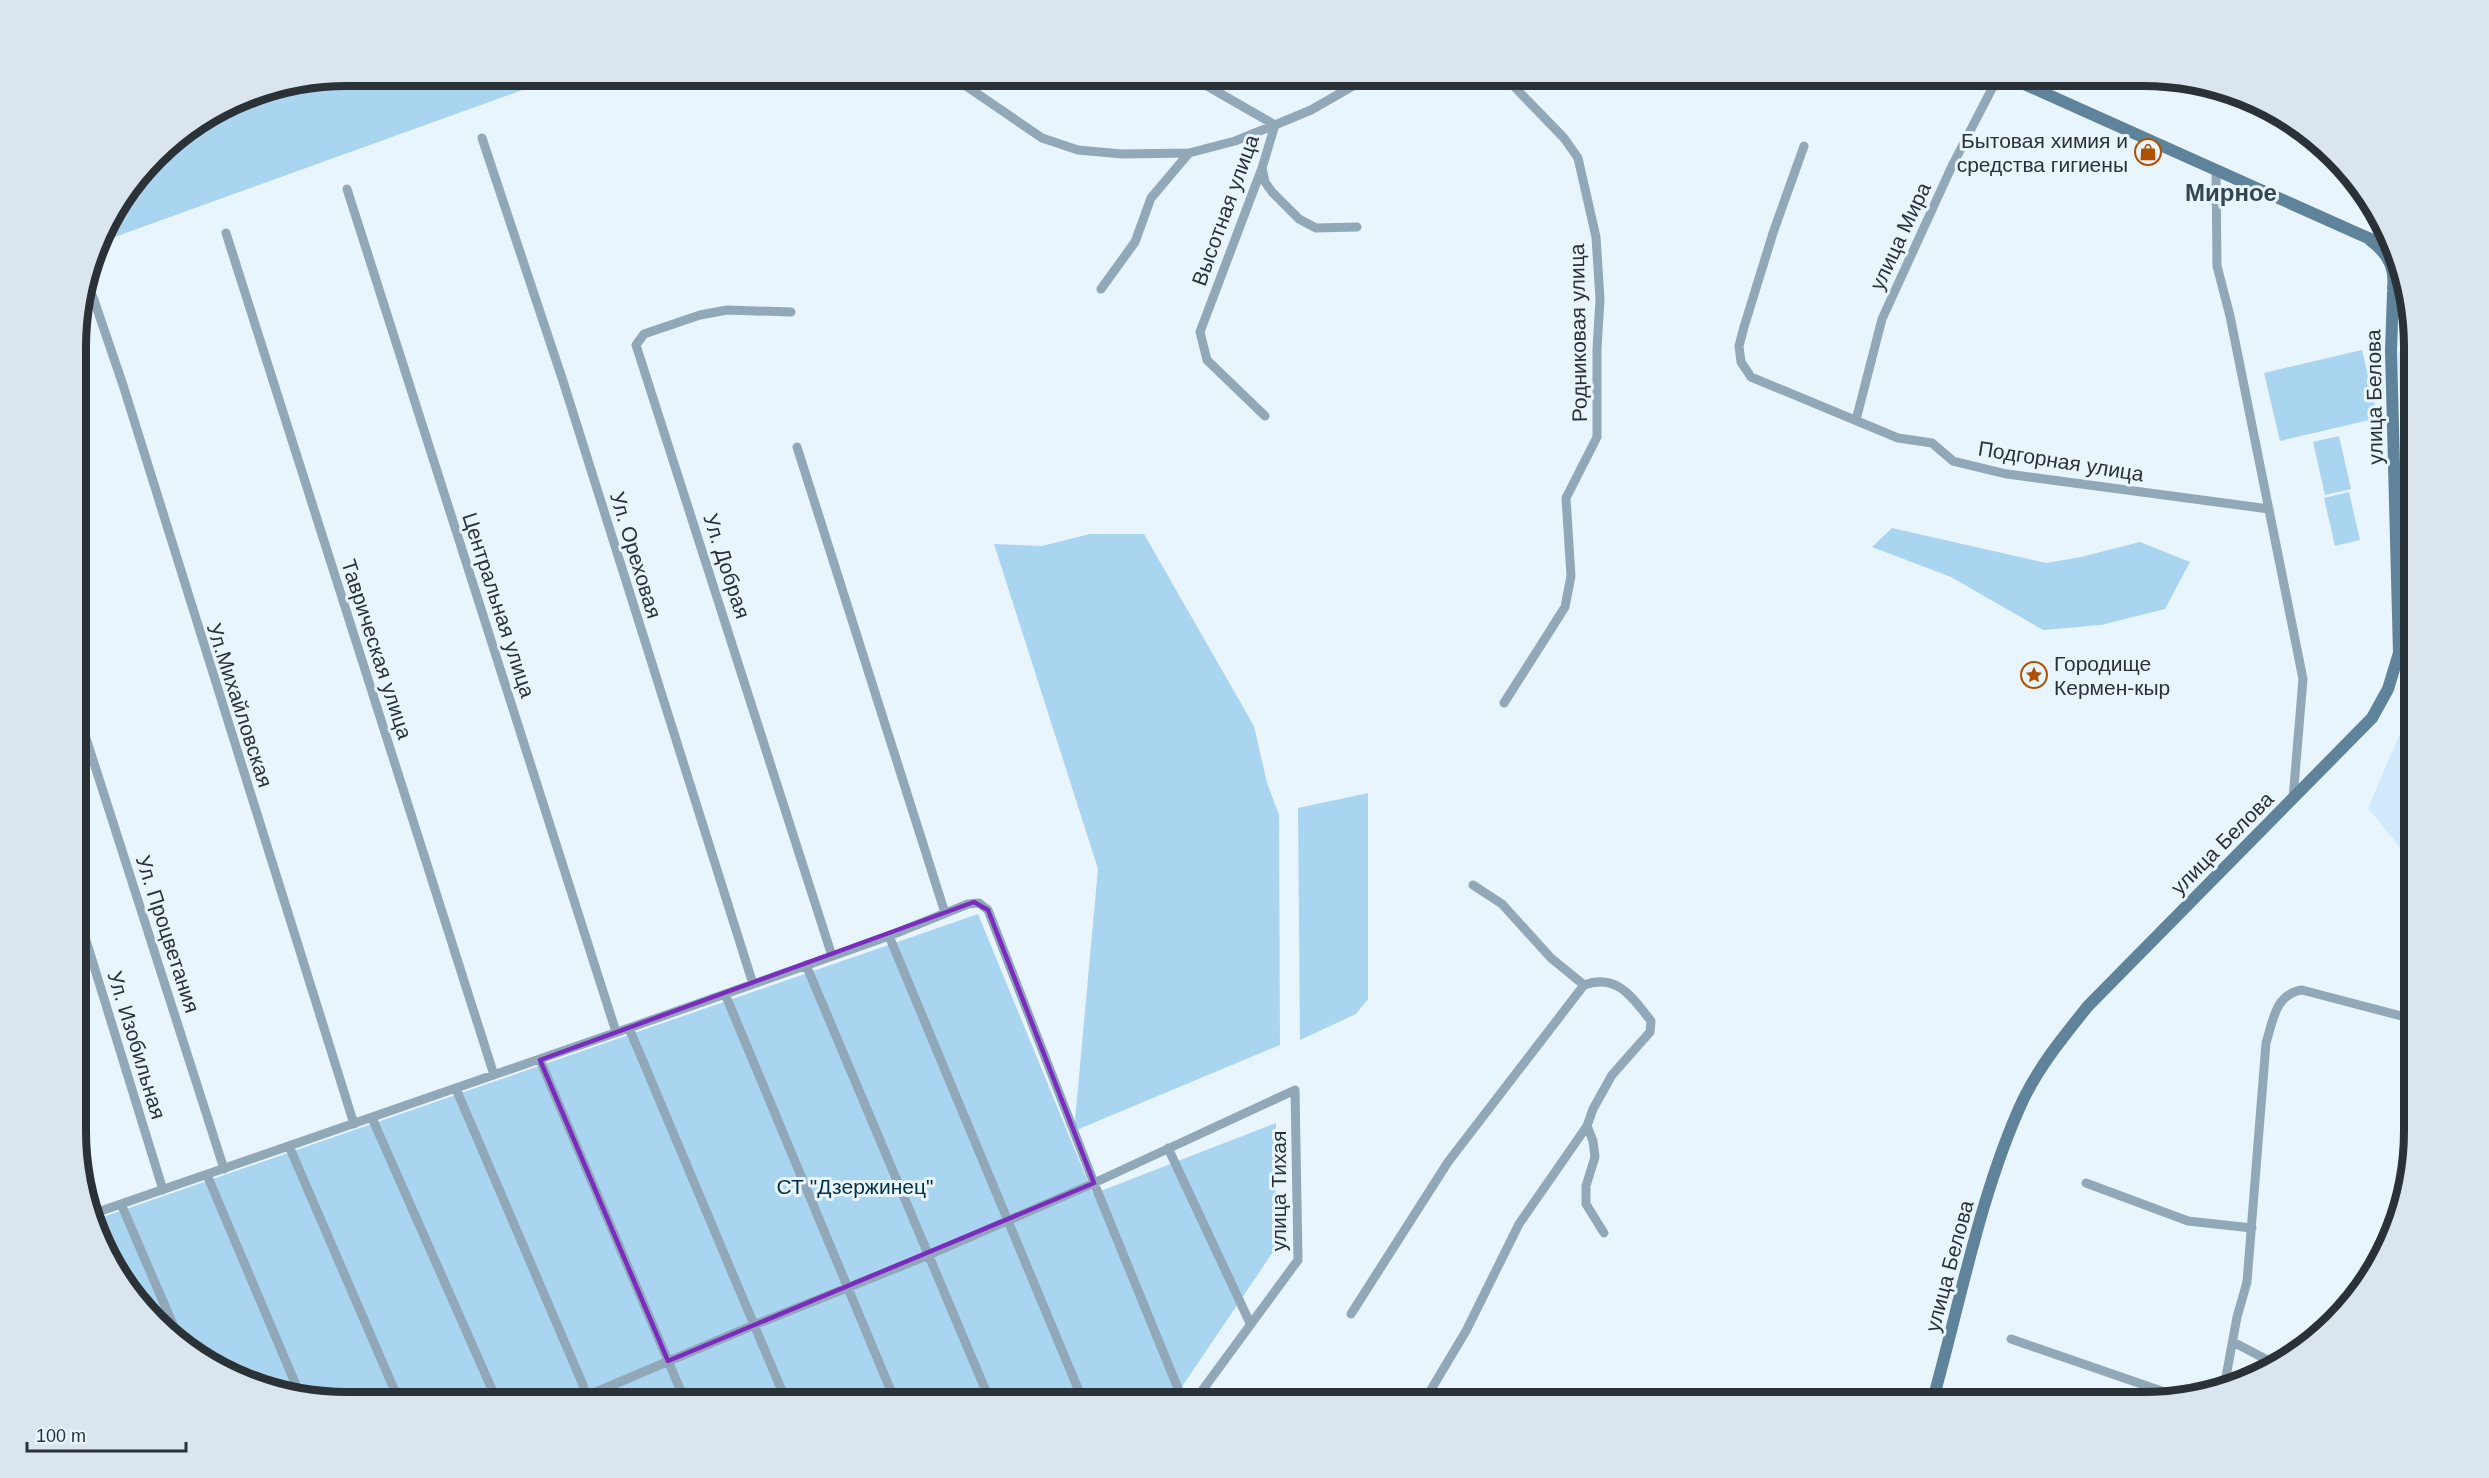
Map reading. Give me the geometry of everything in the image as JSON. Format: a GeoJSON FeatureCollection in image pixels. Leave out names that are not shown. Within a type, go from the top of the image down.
{"type":"FeatureCollection","features":[{"type":"Feature","properties":{"kind":"main road"},"geometry":{"type":"LineString","coordinates":[[2029,86],[2367,237],[2381,240]]}},
{"type":"Feature","properties":{"kind":"main road"},"geometry":{"type":"LineString","coordinates":[[2367,237],[2383,249],[2388,257]]}},
{"type":"Feature","properties":{"kind":"main road"},"geometry":{"type":"LineString","coordinates":[[2392,293],[2395,278]]}},
{"type":"Feature","properties":{"kind":"main road","name":"улица Белова"},"geometry":{"type":"LineString","coordinates":[[1935,1392],[1985,1203],[2024,1100],[2052,1049],[2088,1006],[2372,718],[2388,689],[2399,653],[2391,351],[2392,293],[2396,284]]}},
{"type":"Feature","properties":{"kind":"street","name":"Высотная улица"},"geometry":{"type":"LineString","coordinates":[[966,86],[1042,138],[1078,150],[1122,154],[1189,153],[1235,141],[1275,125]]}},
{"type":"Feature","properties":{"kind":"street"},"geometry":{"type":"LineString","coordinates":[[1207,86],[1275,125],[1311,110],[1353,86]]}},
{"type":"Feature","properties":{"kind":"street","name":"Родниковая улица"},"geometry":{"type":"LineString","coordinates":[[1504,702],[1565,607],[1571,576],[1566,498],[1597,437],[1597,349],[1600,299],[1596,237],[1578,158],[1564,138],[1514,86]]}},
{"type":"Feature","properties":{"kind":"street","name":"улица Мира"},"geometry":{"type":"LineString","coordinates":[[1856,420],[1882,319],[1952,166],[1993,86]]}},
{"type":"Feature","properties":{"kind":"street","name":"Высотная улица"},"geometry":{"type":"LineString","coordinates":[[1265,416],[1207,360],[1200,332],[1262,168],[1275,125]]}},
{"type":"Feature","properties":{"kind":"street","name":"Ул. Ореховая"},"geometry":{"type":"LineString","coordinates":[[482,138],[563,381],[753,984]]}},
{"type":"Feature","properties":{"kind":"street","name":"Подгорная улица"},"geometry":{"type":"LineString","coordinates":[[1804,146],[1773,233],[1739,346],[1741,362],[1751,377],[1898,438],[1932,443],[1953,461],[2007,474],[2269,509]]}},
{"type":"Feature","properties":{"kind":"street"},"geometry":{"type":"LineString","coordinates":[[1101,290],[1135,242],[1151,198],[1189,153]]}},
{"type":"Feature","properties":{"kind":"street"},"geometry":{"type":"LineString","coordinates":[[1262,168],[1265,182],[1272,192],[1299,219],[1316,228],[1358,226]]}},
{"type":"Feature","properties":{"kind":"street"},"geometry":{"type":"LineString","coordinates":[[2216,170],[2217,266],[2230,315],[2304,680],[2294,799]]}},
{"type":"Feature","properties":{"kind":"street","name":"Центральная улица"},"geometry":{"type":"LineString","coordinates":[[346,189],[616,1032]]}},
{"type":"Feature","properties":{"kind":"street","name":"Таврическая улица"},"geometry":{"type":"LineString","coordinates":[[226,233],[494,1075]]}},
{"type":"Feature","properties":{"kind":"street","name":"Ул.Михайловская"},"geometry":{"type":"LineString","coordinates":[[93,297],[123,385],[354,1124]]}},
{"type":"Feature","properties":{"kind":"street","name":"Ул. Добрая"},"geometry":{"type":"LineString","coordinates":[[791,312],[727,309],[700,315],[644,334],[636,345],[832,956]]}},
{"type":"Feature","properties":{"kind":"street"},"geometry":{"type":"LineString","coordinates":[[797,447],[945,913]]}},
{"type":"Feature","properties":{"kind":"street","name":"Ул. Процветания"},"geometry":{"type":"LineString","coordinates":[[86,738],[224,1169]]}},
{"type":"Feature","properties":{"kind":"street"},"geometry":{"type":"LineString","coordinates":[[1473,885],[1502,904],[1551,958],[1584,985]]}},
{"type":"Feature","properties":{"kind":"street"},"geometry":{"type":"LineString","coordinates":[[98,1213],[889,936],[974,902],[988,910],[1094,1183],[1180,1392]]}},
{"type":"Feature","properties":{"kind":"street"},"geometry":{"type":"LineString","coordinates":[[889,936],[1079,1392]]}},
{"type":"Feature","properties":{"kind":"street","name":"Ул. Изобильная"},"geometry":{"type":"LineString","coordinates":[[86,939],[163,1190]]}},
{"type":"Feature","properties":{"kind":"street"},"geometry":{"type":"LineString","coordinates":[[807,965],[986,1392]]}},
{"type":"Feature","properties":{"kind":"street"},"geometry":{"type":"LineString","coordinates":[[1351,1314],[1448,1162],[1584,985],[1595,981],[1618,984],[1649,1018],[1652,1024],[1650,1032],[1612,1075],[1593,1109],[1587,1126],[1519,1224],[1466,1330],[1429,1392]]}},
{"type":"Feature","properties":{"kind":"street"},"geometry":{"type":"LineString","coordinates":[[2226,1379],[2247,1282],[2266,1043],[2277,1005],[2294,991],[2309,991],[2404,1016]]}},
{"type":"Feature","properties":{"kind":"street"},"geometry":{"type":"LineString","coordinates":[[725,994],[891,1392]]}},
{"type":"Feature","properties":{"kind":"street"},"geometry":{"type":"LineString","coordinates":[[629,1028],[782,1392]]}},
{"type":"Feature","properties":{"kind":"street"},"geometry":{"type":"LineString","coordinates":[[540,1059],[682,1392]]}},
{"type":"Feature","properties":{"kind":"street"},"geometry":{"type":"LineString","coordinates":[[456,1089],[584,1392]]}},
{"type":"Feature","properties":{"kind":"street","name":"улица Тихая"},"geometry":{"type":"LineString","coordinates":[[1168,1148],[1295,1090],[1298,1260],[1201,1392]]}},
{"type":"Feature","properties":{"kind":"street"},"geometry":{"type":"LineString","coordinates":[[372,1118],[493,1392]]}},
{"type":"Feature","properties":{"kind":"street"},"geometry":{"type":"LineString","coordinates":[[1587,1126],[1593,1141],[1594,1157],[1586,1186],[1586,1204],[1604,1233]]}},
{"type":"Feature","properties":{"kind":"street"},"geometry":{"type":"LineString","coordinates":[[289,1146],[395,1392]]}},
{"type":"Feature","properties":{"kind":"street"},"geometry":{"type":"LineString","coordinates":[[603,1392],[668,1361],[929,1255],[1168,1148],[1250,1323]]}},
{"type":"Feature","properties":{"kind":"street"},"geometry":{"type":"LineString","coordinates":[[207,1175],[297,1387]]}},
{"type":"Feature","properties":{"kind":"street"},"geometry":{"type":"LineString","coordinates":[[2086,1183],[2188,1221],[2252,1228]]}},
{"type":"Feature","properties":{"kind":"street"},"geometry":{"type":"LineString","coordinates":[[122,1204],[174,1327]]}},
{"type":"Feature","properties":{"kind":"street"},"geometry":{"type":"LineString","coordinates":[[2011,1339],[2163,1392]]}},
{"type":"Feature","properties":{"kind":"street"},"geometry":{"type":"LineString","coordinates":[[2233,1342],[2268,1360]]}},
{"type":"Feature","properties":{"kind":"highlighted area"},"geometry":{"type":"Polygon","coordinates":[[[974,902],[988,910],[1094,1183],[668,1361],[540,1060],[974,902]]]}},
{"type":"Feature","properties":{"kind":"shaded area"},"geometry":{"type":"Polygon","coordinates":[[[2404,344],[2404,532],[2398,353],[2404,344]]]}},
{"type":"Feature","properties":{"kind":"shaded area"},"geometry":{"type":"Polygon","coordinates":[[[2404,724],[2404,852],[2368,808],[2404,724]]]}},
{"type":"Feature","properties":{"kind":"green space"},"geometry":{"type":"Polygon","coordinates":[[[330,86],[533,86],[108,239],[140,188],[175,150],[231,112],[263,99],[279,94],[330,86]]]}},
{"type":"Feature","properties":{"kind":"green space"},"geometry":{"type":"Polygon","coordinates":[[[2362,350],[2378,418],[2280,441],[2264,373],[2362,350]]]}},
{"type":"Feature","properties":{"kind":"green space"},"geometry":{"type":"Polygon","coordinates":[[[2339,436],[2351,489],[2325,495],[2313,442],[2339,436]]]}},
{"type":"Feature","properties":{"kind":"green space"},"geometry":{"type":"Polygon","coordinates":[[[2349,492],[2360,540],[2335,546],[2324,498],[2349,492]]]}},
{"type":"Feature","properties":{"kind":"green space"},"geometry":{"type":"Polygon","coordinates":[[[1892,528],[2046,563],[2140,542],[2190,562],[2165,609],[2101,625],[2043,630],[1951,577],[1872,547],[1892,528]]]}},
{"type":"Feature","properties":{"kind":"green space"},"geometry":{"type":"Polygon","coordinates":[[[1090,534],[1144,534],[1254,726],[1267,783],[1279,815],[1280,1045],[1074,1131],[1098,869],[994,544],[1042,546],[1090,534]]]}},
{"type":"Feature","properties":{"kind":"green space"},"geometry":{"type":"Polygon","coordinates":[[[1368,793],[1368,999],[1356,1014],[1300,1040],[1298,808],[1368,793]]]}},
{"type":"Feature","properties":{"kind":"green space","name":"СТ \"Дзержинец\""},"geometry":{"type":"Polygon","coordinates":[[[978,914],[1093,1194],[1276,1123],[1275,1249],[1178,1392],[330,1392],[313,1390],[279,1384],[231,1366],[175,1328],[150,1303],[130,1276],[112,1247],[100,1218],[978,914]]]}},
{"type":"Feature","properties":{"kind":"place","name":"Бытовая химия и средства гигиены"},"geometry":{"type":"Point","coordinates":[2148,152]}},
{"type":"Feature","properties":{"kind":"place","name":"Городище Кермен-кыр"},"geometry":{"type":"Point","coordinates":[2034,675]}},
{"type":"Feature","properties":{"kind":"district","name":"Мирное"},"geometry":{"type":"Point","coordinates":[2231,192]}}]}
